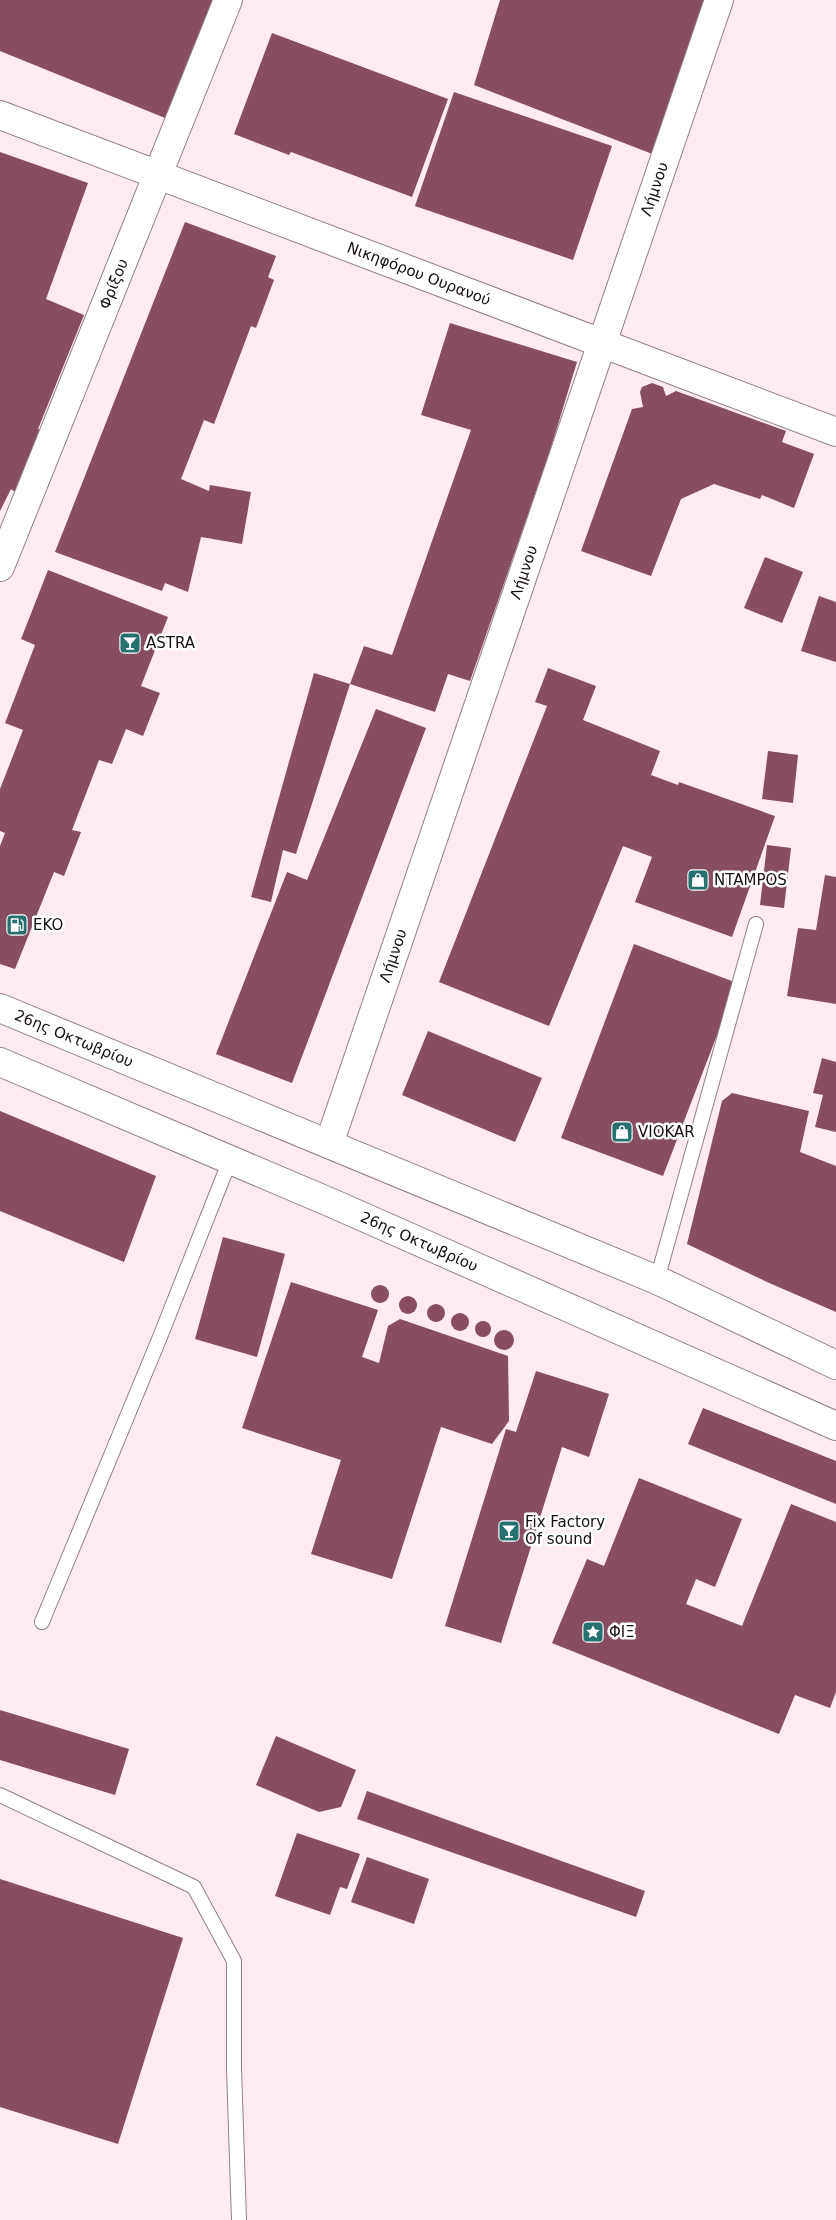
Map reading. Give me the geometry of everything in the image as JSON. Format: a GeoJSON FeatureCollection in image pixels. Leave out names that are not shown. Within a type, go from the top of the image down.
{"type":"FeatureCollection","features":[{"type":"Feature","properties":{"kind":"street","name":"Φρίξου"},"geometry":{"type":"LineString","coordinates":[[0,567],[228,0]]}},
{"type":"Feature","properties":{"kind":"street","name":"Λήμνου"},"geometry":{"type":"LineString","coordinates":[[329,1144],[719,0]]}},
{"type":"Feature","properties":{"kind":"street","name":"Νικηφόρου Ουρανού"},"geometry":{"type":"LineString","coordinates":[[0,115],[836,432]]}},
{"type":"Feature","properties":{"kind":"street","name":"26ης Οκτωβρίου"},"geometry":{"type":"LineString","coordinates":[[0,1008],[657,1280],[836,1364]]}},
{"type":"Feature","properties":{"kind":"street","name":"26ης Οκτωβρίου"},"geometry":{"type":"LineString","coordinates":[[0,1062],[334,1204],[836,1426]]}},
{"type":"Feature","properties":{"kind":"lane"},"geometry":{"type":"LineString","coordinates":[[657,1280],[756,924]]}},
{"type":"Feature","properties":{"kind":"lane"},"geometry":{"type":"LineString","coordinates":[[42,1622],[70,1550],[160,1337],[230,1160]]}},
{"type":"Feature","properties":{"kind":"lane"},"geometry":{"type":"LineString","coordinates":[[0,1795],[194,1886],[234,1961],[234,2068],[238,2220]]}},
{"type":"Feature","properties":{"kind":"building"},"geometry":{"type":"Polygon","coordinates":[[[0,0],[225,0],[170,120],[0,51],[0,0]]]}},
{"type":"Feature","properties":{"kind":"building"},"geometry":{"type":"Polygon","coordinates":[[[500,0],[704,0],[655,155],[474,85],[500,0]]]}},
{"type":"Feature","properties":{"kind":"building"},"geometry":{"type":"Polygon","coordinates":[[[272,33],[448,99],[412,197],[291,152],[289,155],[234,134],[272,33]]]}},
{"type":"Feature","properties":{"kind":"building"},"geometry":{"type":"Polygon","coordinates":[[[454,92],[612,146],[573,260],[415,206],[454,92]]]}},
{"type":"Feature","properties":{"kind":"building"},"geometry":{"type":"Polygon","coordinates":[[[0,152],[88,183],[46,299],[84,315],[38,429],[41,431],[15,492],[11,489],[0,511],[0,152]]]}},
{"type":"Feature","properties":{"kind":"building"},"geometry":{"type":"Polygon","coordinates":[[[185,222],[276,256],[268,277],[274,280],[256,328],[251,326],[214,424],[204,420],[181,479],[209,491],[210,485],[251,492],[242,544],[201,537],[188,592],[165,583],[162,591],[55,552],[185,222]]]}},
{"type":"Feature","properties":{"kind":"building"},"geometry":{"type":"Polygon","coordinates":[[[450,323],[577,362],[549,454],[470,681],[448,674],[435,712],[350,684],[364,646],[392,655],[471,430],[421,415],[450,323]]]}},
{"type":"Feature","properties":{"kind":"building"},"geometry":{"type":"Polygon","coordinates":[[[652,383],[663,387],[666,396],[676,391],[786,431],[782,442],[814,454],[794,508],[762,495],[760,499],[714,484],[681,499],[651,576],[581,551],[632,409],[643,407],[640,392],[642,387],[652,383]]]}},
{"type":"Feature","properties":{"kind":"building"},"geometry":{"type":"Polygon","coordinates":[[[765,557],[803,572],[782,623],[744,608],[765,557]]]}},
{"type":"Feature","properties":{"kind":"building"},"geometry":{"type":"Polygon","coordinates":[[[48,570],[168,617],[141,686],[160,693],[143,736],[126,729],[112,764],[99,760],[72,830],[81,832],[64,876],[54,872],[15,969],[0,964],[0,846],[5,833],[0,831],[0,789],[23,730],[5,723],[35,645],[21,639],[48,570]]]}},
{"type":"Feature","properties":{"kind":"building"},"geometry":{"type":"Polygon","coordinates":[[[819,596],[836,602],[836,662],[801,651],[819,596]]]}},
{"type":"Feature","properties":{"kind":"building"},"geometry":{"type":"Polygon","coordinates":[[[548,668],[596,686],[583,720],[660,751],[651,775],[678,785],[679,782],[775,816],[732,937],[635,902],[652,857],[623,846],[549,1026],[439,982],[547,706],[535,702],[548,668]]]}},
{"type":"Feature","properties":{"kind":"building"},"geometry":{"type":"Polygon","coordinates":[[[314,673],[350,684],[296,854],[283,850],[271,902],[251,897],[314,673]]]}},
{"type":"Feature","properties":{"kind":"building"},"geometry":{"type":"Polygon","coordinates":[[[376,709],[426,728],[292,1083],[216,1054],[287,872],[307,880],[376,709]]]}},
{"type":"Feature","properties":{"kind":"building"},"geometry":{"type":"Polygon","coordinates":[[[768,751],[798,755],[793,803],[762,799],[768,751]]]}},
{"type":"Feature","properties":{"kind":"building"},"geometry":{"type":"Polygon","coordinates":[[[767,845],[791,848],[784,908],[760,905],[767,845]]]}},
{"type":"Feature","properties":{"kind":"building"},"geometry":{"type":"Polygon","coordinates":[[[825,875],[836,877],[836,1004],[787,996],[798,928],[816,930],[825,875]]]}},
{"type":"Feature","properties":{"kind":"building"},"geometry":{"type":"Polygon","coordinates":[[[634,944],[737,983],[663,1176],[561,1138],[634,944]]]}},
{"type":"Feature","properties":{"kind":"building"},"geometry":{"type":"Polygon","coordinates":[[[428,1031],[542,1078],[515,1142],[402,1095],[428,1031]]]}},
{"type":"Feature","properties":{"kind":"building"},"geometry":{"type":"Polygon","coordinates":[[[822,1058],[836,1062],[836,1132],[815,1127],[823,1095],[813,1093],[822,1058]]]}},
{"type":"Feature","properties":{"kind":"building"},"geometry":{"type":"Polygon","coordinates":[[[732,1093],[809,1111],[800,1152],[836,1166],[836,1312],[687,1244],[722,1101],[732,1093]]]}},
{"type":"Feature","properties":{"kind":"building"},"geometry":{"type":"Polygon","coordinates":[[[0,1111],[156,1176],[124,1262],[0,1211],[0,1111]]]}},
{"type":"Feature","properties":{"kind":"building"},"geometry":{"type":"Polygon","coordinates":[[[223,1237],[285,1254],[257,1357],[195,1339],[223,1237]]]}},
{"type":"Feature","properties":{"kind":"building"},"geometry":{"type":"Polygon","coordinates":[[[291,1282],[378,1310],[362,1357],[379,1363],[388,1326],[400,1319],[508,1356],[509,1421],[492,1444],[441,1427],[392,1579],[311,1554],[341,1460],[242,1428],[291,1282]]]}},
{"type":"Feature","properties":{"kind":"building"},"geometry":{"type":"Polygon","coordinates":[[[376,1285],[384,1285],[389,1290],[387,1301],[376,1303],[371,1298],[371,1290],[376,1285]]]}},
{"type":"Feature","properties":{"kind":"building"},"geometry":{"type":"Polygon","coordinates":[[[408,1296],[414,1299],[417,1305],[414,1311],[408,1314],[402,1311],[399,1305],[402,1299],[408,1296]]]}},
{"type":"Feature","properties":{"kind":"building"},"geometry":{"type":"Polygon","coordinates":[[[432,1304],[440,1304],[445,1309],[443,1320],[432,1322],[427,1317],[427,1309],[432,1304]]]}},
{"type":"Feature","properties":{"kind":"building"},"geometry":{"type":"Polygon","coordinates":[[[456,1313],[464,1313],[469,1318],[467,1329],[456,1331],[451,1326],[451,1318],[456,1313]]]}},
{"type":"Feature","properties":{"kind":"building"},"geometry":{"type":"Polygon","coordinates":[[[480,1321],[486,1321],[491,1326],[489,1335],[480,1337],[475,1332],[475,1326],[480,1321]]]}},
{"type":"Feature","properties":{"kind":"building"},"geometry":{"type":"Polygon","coordinates":[[[504,1330],[511,1333],[514,1340],[511,1347],[504,1350],[497,1347],[494,1340],[497,1333],[504,1330]]]}},
{"type":"Feature","properties":{"kind":"building"},"geometry":{"type":"Polygon","coordinates":[[[536,1371],[609,1394],[589,1457],[562,1447],[501,1643],[445,1626],[506,1429],[516,1432],[536,1371]]]}},
{"type":"Feature","properties":{"kind":"building"},"geometry":{"type":"Polygon","coordinates":[[[703,1408],[836,1461],[836,1504],[688,1444],[703,1408]]]}},
{"type":"Feature","properties":{"kind":"building"},"geometry":{"type":"Polygon","coordinates":[[[639,1478],[742,1519],[715,1587],[696,1579],[686,1604],[742,1626],[791,1504],[836,1522],[836,1692],[830,1708],[795,1695],[779,1734],[552,1643],[587,1559],[604,1566],[639,1478]]]}},
{"type":"Feature","properties":{"kind":"building"},"geometry":{"type":"Polygon","coordinates":[[[0,1710],[129,1749],[115,1795],[0,1760],[0,1710]]]}},
{"type":"Feature","properties":{"kind":"building"},"geometry":{"type":"Polygon","coordinates":[[[276,1736],[356,1770],[341,1807],[319,1812],[256,1785],[276,1736]]]}},
{"type":"Feature","properties":{"kind":"building"},"geometry":{"type":"Polygon","coordinates":[[[367,1791],[645,1891],[636,1917],[357,1819],[367,1791]]]}},
{"type":"Feature","properties":{"kind":"building"},"geometry":{"type":"Polygon","coordinates":[[[297,1833],[360,1854],[347,1889],[340,1887],[330,1915],[275,1896],[297,1833]]]}},
{"type":"Feature","properties":{"kind":"building"},"geometry":{"type":"Polygon","coordinates":[[[367,1857],[429,1879],[414,1924],[351,1902],[367,1857]]]}},
{"type":"Feature","properties":{"kind":"building"},"geometry":{"type":"Polygon","coordinates":[[[0,1879],[183,1938],[118,2144],[0,2107],[0,1879]]]}},
{"type":"Feature","properties":{"kind":"place","name":"ASTRA"},"geometry":{"type":"Point","coordinates":[130,643]}},
{"type":"Feature","properties":{"kind":"place","name":"NTAMPOS"},"geometry":{"type":"Point","coordinates":[698,880]}},
{"type":"Feature","properties":{"kind":"place","name":"EKO"},"geometry":{"type":"Point","coordinates":[17,925]}},
{"type":"Feature","properties":{"kind":"place","name":"VIOKAR"},"geometry":{"type":"Point","coordinates":[622,1132]}},
{"type":"Feature","properties":{"kind":"place","name":"Fix Factory Of sound"},"geometry":{"type":"Point","coordinates":[509,1531]}},
{"type":"Feature","properties":{"kind":"place","name":"ΦΙΞ"},"geometry":{"type":"Point","coordinates":[593,1632]}}]}
